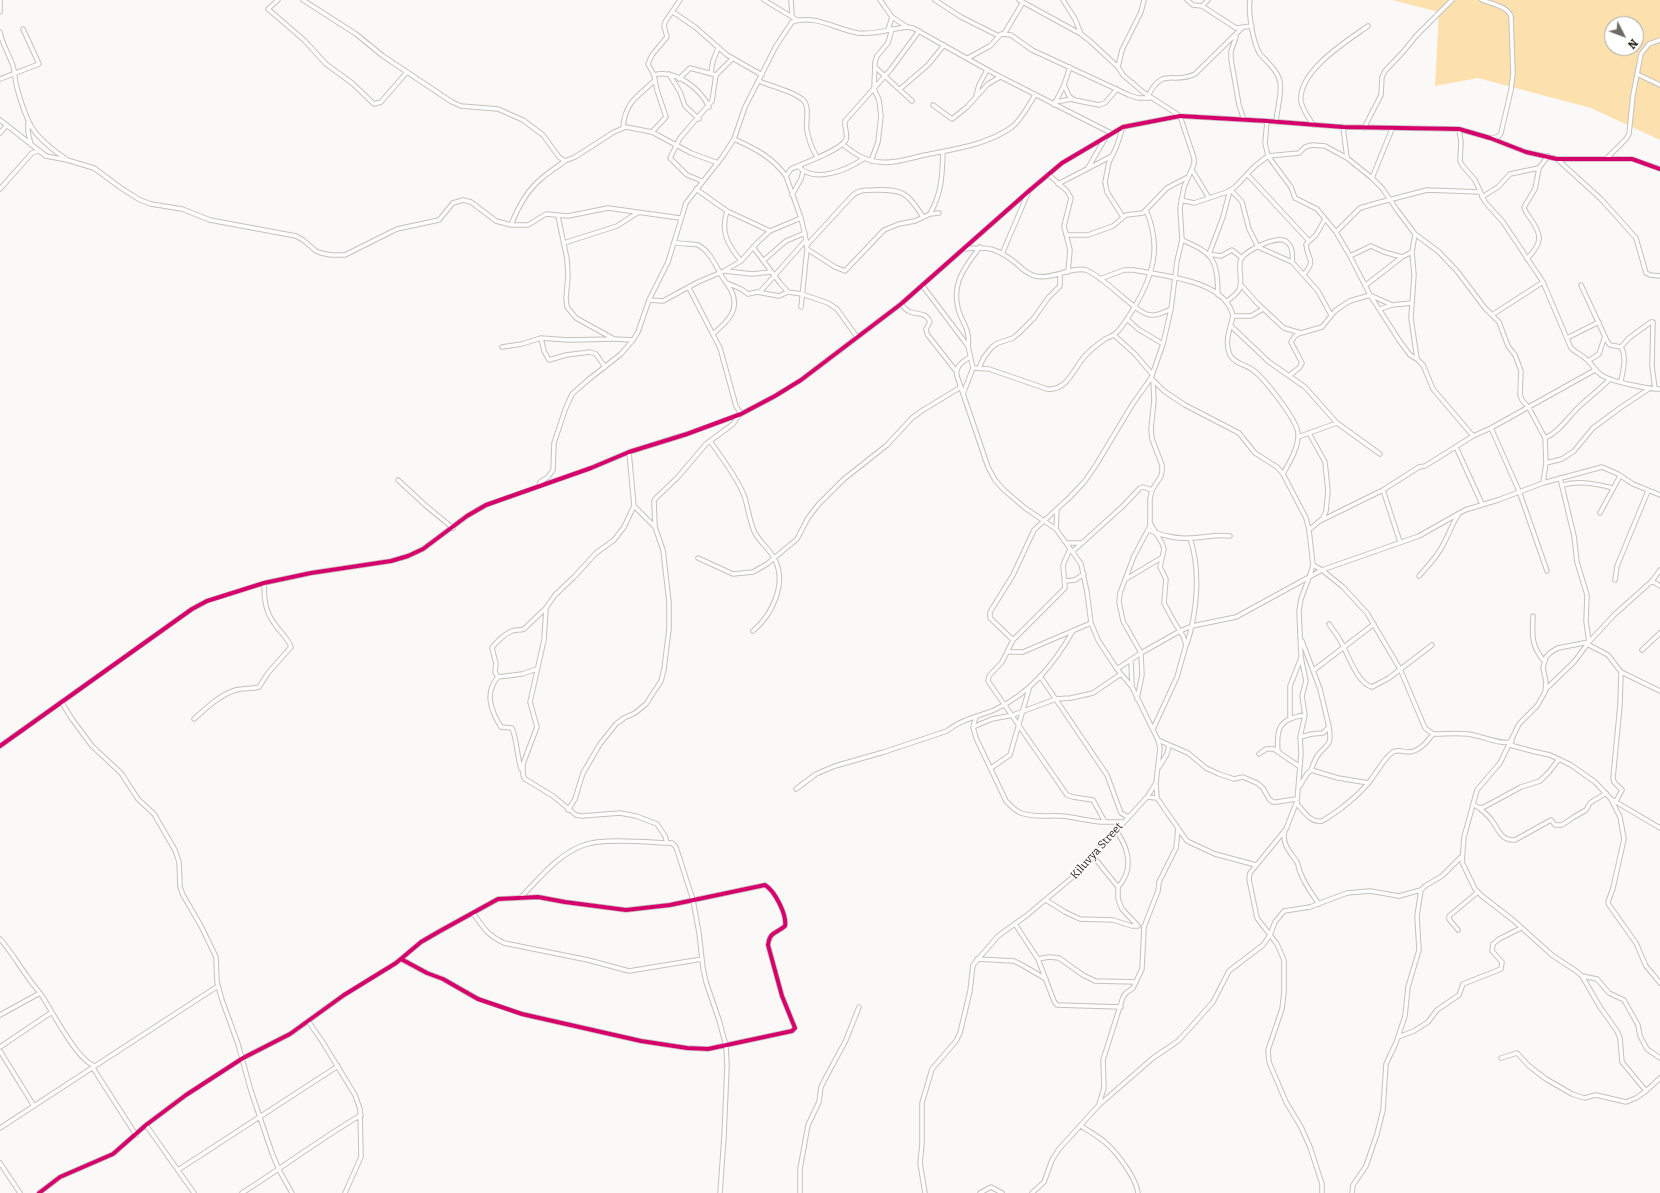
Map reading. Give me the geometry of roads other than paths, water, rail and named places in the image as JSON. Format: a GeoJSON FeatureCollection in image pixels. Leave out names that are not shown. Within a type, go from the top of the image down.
{"type":"FeatureCollection","features":[{"type":"Feature","properties":{"kind":"street"},"geometry":{"type":"LineString","coordinates":[[0,0],[0,12]]}},
{"type":"Feature","properties":{"kind":"street"},"geometry":{"type":"LineString","coordinates":[[278,0],[268,9],[298,33],[326,64],[352,83],[374,104],[381,102],[408,72]]}},
{"type":"Feature","properties":{"kind":"street"},"geometry":{"type":"LineString","coordinates":[[303,0],[356,34],[383,56],[452,102],[461,106],[498,109],[523,120],[542,135],[559,157],[565,161]]}},
{"type":"Feature","properties":{"kind":"street"},"geometry":{"type":"LineString","coordinates":[[652,132],[666,117],[654,75],[648,64],[650,59],[667,37],[664,26],[680,0]]}},
{"type":"Feature","properties":{"kind":"street"},"geometry":{"type":"LineString","coordinates":[[764,0],[797,20]]}},
{"type":"Feature","properties":{"kind":"street"},"geometry":{"type":"LineString","coordinates":[[791,0],[792,16]]}},
{"type":"Feature","properties":{"kind":"street"},"geometry":{"type":"LineString","coordinates":[[880,0],[892,17],[907,27],[919,31],[1000,77],[1035,95],[1055,103],[1111,133]]}},
{"type":"Feature","properties":{"kind":"street"},"geometry":{"type":"LineString","coordinates":[[934,0],[971,23],[999,36]]}},
{"type":"Feature","properties":{"kind":"street"},"geometry":{"type":"LineString","coordinates":[[1013,640],[992,621],[989,615],[990,612],[1019,564],[1031,535],[1044,520],[1057,510],[1088,476],[1132,404],[1152,378],[1163,344],[1171,309],[1177,261],[1182,240],[1180,218],[1181,200],[1188,177],[1192,170],[1194,158],[1180,116],[1150,97],[1123,75],[1118,67],[1081,34],[1019,0]]}},
{"type":"Feature","properties":{"kind":"street"},"geometry":{"type":"LineString","coordinates":[[1063,0],[1075,19],[1081,34]]}},
{"type":"Feature","properties":{"kind":"street"},"geometry":{"type":"LineString","coordinates":[[1118,67],[1122,50],[1141,12],[1144,0]]}},
{"type":"Feature","properties":{"kind":"street"},"geometry":{"type":"LineString","coordinates":[[1187,0],[1193,5],[1202,6],[1236,28],[1252,26]]}},
{"type":"Feature","properties":{"kind":"street"},"geometry":{"type":"LineString","coordinates":[[1202,6],[1208,0]]}},
{"type":"Feature","properties":{"kind":"street"},"geometry":{"type":"LineString","coordinates":[[1250,0],[1250,15],[1255,41],[1260,53],[1276,72],[1280,82],[1276,122]]}},
{"type":"Feature","properties":{"kind":"street"},"geometry":{"type":"LineString","coordinates":[[1364,128],[1382,95],[1382,77],[1385,71],[1416,36],[1452,0]]}},
{"type":"Feature","properties":{"kind":"street"},"geometry":{"type":"LineString","coordinates":[[1482,0],[1504,9],[1510,13],[1511,16],[1513,72],[1511,90],[1501,133],[1495,139],[1490,138]]}},
{"type":"Feature","properties":{"kind":"street"},"geometry":{"type":"LineString","coordinates":[[1004,34],[1023,2]]}},
{"type":"Feature","properties":{"kind":"street"},"geometry":{"type":"LineString","coordinates":[[673,12],[695,27],[732,59],[762,76]]}},
{"type":"Feature","properties":{"kind":"street"},"geometry":{"type":"LineString","coordinates":[[871,161],[878,142],[881,123],[880,107],[874,89],[875,67],[877,56],[888,43],[892,17]]}},
{"type":"Feature","properties":{"kind":"street"},"geometry":{"type":"LineString","coordinates":[[538,486],[541,480],[548,477],[553,470],[554,443],[567,403],[576,389],[621,354],[638,332],[649,300],[668,262],[680,218],[686,203],[702,181],[718,163],[734,139],[745,107],[776,46],[789,25],[797,20],[813,19],[859,33],[873,33],[907,27]]}},
{"type":"Feature","properties":{"kind":"street"},"geometry":{"type":"LineString","coordinates":[[1313,126],[1301,103],[1303,86],[1311,74],[1324,60],[1368,26]]}},
{"type":"Feature","properties":{"kind":"street"},"geometry":{"type":"LineString","coordinates":[[0,79],[39,64],[23,28]]}},
{"type":"Feature","properties":{"kind":"street"},"geometry":{"type":"LineString","coordinates":[[1242,28],[1234,43],[1231,59],[1244,120]]}},
{"type":"Feature","properties":{"kind":"street"},"geometry":{"type":"LineString","coordinates":[[786,176],[789,171],[842,144],[847,137],[845,121],[885,76],[919,31]]}},
{"type":"Feature","properties":{"kind":"street"},"geometry":{"type":"LineString","coordinates":[[0,32],[28,121],[38,137],[47,146],[67,160]]}},
{"type":"Feature","properties":{"kind":"street"},"geometry":{"type":"LineString","coordinates":[[968,58],[990,46],[999,36],[1004,34],[1011,35],[1032,50],[1117,89],[1138,98],[1150,97]]}},
{"type":"Feature","properties":{"kind":"street"},"geometry":{"type":"LineString","coordinates":[[1150,97],[1153,87],[1163,78],[1189,77],[1195,74],[1238,34]]}},
{"type":"Feature","properties":{"kind":"street"},"geometry":{"type":"LineString","coordinates":[[1607,158],[1629,134],[1641,54],[1644,48],[1649,44],[1660,40]]}},
{"type":"Feature","properties":{"kind":"street"},"geometry":{"type":"LineString","coordinates":[[900,89],[928,65],[944,44]]}},
{"type":"Feature","properties":{"kind":"street"},"geometry":{"type":"LineString","coordinates":[[711,73],[712,61],[718,48]]}},
{"type":"Feature","properties":{"kind":"street"},"geometry":{"type":"LineString","coordinates":[[702,181],[687,175],[671,159],[671,156],[680,138],[709,107],[713,99],[716,75],[732,59]]}},
{"type":"Feature","properties":{"kind":"street"},"geometry":{"type":"LineString","coordinates":[[875,67],[912,100]]}},
{"type":"Feature","properties":{"kind":"street"},"geometry":{"type":"LineString","coordinates":[[679,78],[690,68],[716,75]]}},
{"type":"Feature","properties":{"kind":"street"},"geometry":{"type":"LineString","coordinates":[[1055,103],[1070,68]]}},
{"type":"Feature","properties":{"kind":"street"},"geometry":{"type":"LineString","coordinates":[[976,97],[979,85],[988,70]]}},
{"type":"Feature","properties":{"kind":"street"},"geometry":{"type":"LineString","coordinates":[[654,75],[660,73],[679,78],[702,94],[709,107]]}},
{"type":"Feature","properties":{"kind":"street"},"geometry":{"type":"LineString","coordinates":[[668,74],[680,92],[685,106],[698,119]]}},
{"type":"Feature","properties":{"kind":"street"},"geometry":{"type":"LineString","coordinates":[[1637,74],[1660,85]]}},
{"type":"Feature","properties":{"kind":"street"},"geometry":{"type":"LineString","coordinates":[[933,106],[952,119],[967,107],[988,84],[1000,77]]}},
{"type":"Feature","properties":{"kind":"street"},"geometry":{"type":"LineString","coordinates":[[623,128],[624,118],[628,107],[655,80]]}},
{"type":"Feature","properties":{"kind":"street"},"geometry":{"type":"LineString","coordinates":[[759,81],[789,92],[805,102],[807,106],[807,129],[809,141],[818,157]]}},
{"type":"Feature","properties":{"kind":"street"},"geometry":{"type":"LineString","coordinates":[[1064,85],[1072,99]]}},
{"type":"Feature","properties":{"kind":"street"},"geometry":{"type":"LineString","coordinates":[[1055,103],[1072,99],[1102,105],[1117,89]]}},
{"type":"Feature","properties":{"kind":"street"},"geometry":{"type":"LineString","coordinates":[[842,144],[863,159],[871,161],[894,162],[963,147],[1000,134],[1013,126],[1021,117],[1035,95]]}},
{"type":"Feature","properties":{"kind":"street"},"geometry":{"type":"LineString","coordinates":[[0,746],[192,610],[207,601],[264,583],[311,573],[391,561],[408,556],[423,549],[481,508],[591,468],[629,452],[687,434],[740,414],[775,396],[801,380],[901,304],[1062,163],[1123,127],[1180,116],[1267,121],[1313,126],[1392,129],[1459,129],[1490,138],[1526,152],[1558,159],[1632,159],[1660,169]]}},
{"type":"Feature","properties":{"kind":"street"},"geometry":{"type":"LineString","coordinates":[[0,120],[48,158],[67,160],[94,168],[121,188],[146,202],[182,208],[210,220],[296,236],[316,251],[331,255],[339,256],[350,254],[397,229],[438,220],[453,203],[459,200],[467,200],[471,202],[496,221],[511,224],[528,225],[546,214],[568,216],[608,208],[680,218]]}},
{"type":"Feature","properties":{"kind":"street"},"geometry":{"type":"LineString","coordinates":[[28,121],[28,132],[33,146],[32,153]]}},
{"type":"Feature","properties":{"kind":"street"},"geometry":{"type":"LineString","coordinates":[[1267,121],[1265,143],[1268,156],[1291,187],[1296,198],[1317,209],[1336,232],[1366,285],[1370,295],[1408,353],[1423,365],[1433,389],[1472,436]]}},
{"type":"Feature","properties":{"kind":"street"},"geometry":{"type":"LineString","coordinates":[[0,133],[7,125]]}},
{"type":"Feature","properties":{"kind":"street"},"geometry":{"type":"LineString","coordinates":[[511,224],[516,212],[532,187],[542,178],[565,161],[575,157],[623,128],[629,127],[652,132],[676,146],[718,163]]}},
{"type":"Feature","properties":{"kind":"street"},"geometry":{"type":"LineString","coordinates":[[1123,127],[1105,182],[1107,192],[1123,217]]}},
{"type":"Feature","properties":{"kind":"street"},"geometry":{"type":"LineString","coordinates":[[1343,127],[1347,158]]}},
{"type":"Feature","properties":{"kind":"street"},"geometry":{"type":"LineString","coordinates":[[1372,178],[1392,129]]}},
{"type":"Feature","properties":{"kind":"street"},"geometry":{"type":"LineString","coordinates":[[1459,129],[1461,142],[1460,161],[1474,180],[1482,197],[1503,222],[1543,282],[1567,338],[1575,352],[1588,361],[1595,370],[1610,379],[1660,389]]}},
{"type":"Feature","properties":{"kind":"street"},"geometry":{"type":"LineString","coordinates":[[1087,169],[1107,136]]}},
{"type":"Feature","properties":{"kind":"street"},"geometry":{"type":"LineString","coordinates":[[734,139],[767,155],[775,162],[786,176],[801,218],[807,247],[801,307]]}},
{"type":"Feature","properties":{"kind":"street"},"geometry":{"type":"LineString","coordinates":[[1181,200],[1194,203],[1231,190],[1268,156],[1299,153],[1305,147],[1312,146],[1330,148],[1347,158],[1382,188],[1415,234],[1439,252],[1457,270],[1485,308],[1499,322],[1508,346],[1515,355],[1520,366],[1522,375],[1519,388],[1520,395],[1522,400],[1529,408],[1545,438],[1546,463],[1543,483]]}},
{"type":"Feature","properties":{"kind":"street"},"geometry":{"type":"LineString","coordinates":[[0,189],[32,153],[38,151]]}},
{"type":"Feature","properties":{"kind":"street"},"geometry":{"type":"LineString","coordinates":[[930,214],[938,200],[940,193],[943,152]]}},
{"type":"Feature","properties":{"kind":"street"},"geometry":{"type":"LineString","coordinates":[[1058,184],[1113,155]]}},
{"type":"Feature","properties":{"kind":"street"},"geometry":{"type":"LineString","coordinates":[[1527,259],[1540,241],[1538,231],[1524,207],[1535,189],[1539,168],[1548,156]]}},
{"type":"Feature","properties":{"kind":"street"},"geometry":{"type":"LineString","coordinates":[[798,166],[803,172],[818,174],[835,173],[850,167],[863,159]]}},
{"type":"Feature","properties":{"kind":"street"},"geometry":{"type":"LineString","coordinates":[[1558,159],[1601,199],[1636,238],[1646,273],[1660,276]]}},
{"type":"Feature","properties":{"kind":"street"},"geometry":{"type":"LineString","coordinates":[[1482,197],[1498,187],[1510,174],[1539,168]]}},
{"type":"Feature","properties":{"kind":"street"},"geometry":{"type":"LineString","coordinates":[[1192,170],[1209,198]]}},
{"type":"Feature","properties":{"kind":"street"},"geometry":{"type":"LineString","coordinates":[[792,195],[801,179],[803,172]]}},
{"type":"Feature","properties":{"kind":"street"},"geometry":{"type":"LineString","coordinates":[[1247,174],[1309,242]]}},
{"type":"Feature","properties":{"kind":"street"},"geometry":{"type":"LineString","coordinates":[[1049,175],[1067,191],[1071,198],[1064,226],[1070,250],[1068,272]]}},
{"type":"Feature","properties":{"kind":"street"},"geometry":{"type":"LineString","coordinates":[[1066,235],[1088,235],[1113,226],[1129,214],[1138,214],[1146,210],[1167,188],[1188,177]]}},
{"type":"Feature","properties":{"kind":"street"},"geometry":{"type":"LineString","coordinates":[[696,189],[727,211],[770,232]]}},
{"type":"Feature","properties":{"kind":"street"},"geometry":{"type":"LineString","coordinates":[[807,247],[852,196],[856,192],[863,190],[892,189],[902,192],[913,202],[923,217]]}},
{"type":"Feature","properties":{"kind":"street"},"geometry":{"type":"LineString","coordinates":[[1002,254],[1030,190]]}},
{"type":"Feature","properties":{"kind":"street"},"geometry":{"type":"LineString","coordinates":[[1231,190],[1242,202],[1248,229],[1258,247],[1292,262],[1324,298],[1331,315]]}},
{"type":"Feature","properties":{"kind":"street"},"geometry":{"type":"LineString","coordinates":[[1209,254],[1223,217],[1231,190]]}},
{"type":"Feature","properties":{"kind":"street"},"geometry":{"type":"LineString","coordinates":[[1336,232],[1360,208],[1427,190],[1480,192]]}},
{"type":"Feature","properties":{"kind":"street"},"geometry":{"type":"LineString","coordinates":[[973,368],[989,369],[1029,384],[1054,390],[1058,389],[1065,383],[1079,363],[1092,350],[1105,339],[1114,335],[1127,319],[1145,289],[1151,274],[1154,233],[1146,210]]}},
{"type":"Feature","properties":{"kind":"street"},"geometry":{"type":"LineString","coordinates":[[727,211],[723,224],[726,238],[730,246],[742,261]]}},
{"type":"Feature","properties":{"kind":"street"},"geometry":{"type":"LineString","coordinates":[[807,247],[845,271],[884,230],[939,212]]}},
{"type":"Feature","properties":{"kind":"street"},"geometry":{"type":"LineString","coordinates":[[564,244],[617,226],[637,213]]}},
{"type":"Feature","properties":{"kind":"street"},"geometry":{"type":"LineString","coordinates":[[558,216],[564,244],[568,276],[566,298],[567,307],[576,318],[614,340]]}},
{"type":"Feature","properties":{"kind":"street"},"geometry":{"type":"LineString","coordinates":[[649,300],[660,302],[664,301],[722,272],[742,261],[753,247],[770,232],[801,218]]}},
{"type":"Feature","properties":{"kind":"street"},"geometry":{"type":"LineString","coordinates":[[1304,274],[1311,265],[1311,258],[1306,247],[1316,235],[1325,219]]}},
{"type":"Feature","properties":{"kind":"street"},"geometry":{"type":"LineString","coordinates":[[763,261],[786,241],[805,233]]}},
{"type":"Feature","properties":{"kind":"street"},"geometry":{"type":"LineString","coordinates":[[1415,234],[1412,252],[1414,275],[1411,318],[1417,359]]}},
{"type":"Feature","properties":{"kind":"street"},"geometry":{"type":"LineString","coordinates":[[760,292],[806,240]]}},
{"type":"Feature","properties":{"kind":"street"},"geometry":{"type":"LineString","coordinates":[[1182,240],[1209,254],[1221,256],[1232,250],[1242,258]]}},
{"type":"Feature","properties":{"kind":"street"},"geometry":{"type":"LineString","coordinates":[[1292,262],[1292,250],[1288,242],[1284,240],[1273,240],[1258,247],[1247,253],[1242,258],[1240,266],[1242,286],[1263,309],[1284,328],[1301,333]]}},
{"type":"Feature","properties":{"kind":"street"},"geometry":{"type":"LineString","coordinates":[[674,242],[681,244],[696,244],[702,247],[722,272],[734,299],[731,316],[713,334]]}},
{"type":"Feature","properties":{"kind":"street"},"geometry":{"type":"LineString","coordinates":[[1350,256],[1368,247],[1374,246],[1402,257]]}},
{"type":"Feature","properties":{"kind":"street"},"geometry":{"type":"LineString","coordinates":[[753,247],[788,292]]}},
{"type":"Feature","properties":{"kind":"street"},"geometry":{"type":"LineString","coordinates":[[963,249],[980,247],[991,248],[1034,276],[1060,274],[1081,269],[1092,273],[1149,316],[1171,309]]}},
{"type":"Feature","properties":{"kind":"street"},"geometry":{"type":"LineString","coordinates":[[963,395],[973,368],[968,346],[968,331],[958,308],[956,291],[963,271],[980,247]]}},
{"type":"Feature","properties":{"kind":"street"},"geometry":{"type":"LineString","coordinates":[[1366,285],[1402,257],[1412,252]]}},
{"type":"Feature","properties":{"kind":"street"},"geometry":{"type":"LineString","coordinates":[[1209,254],[1213,260],[1218,294]]}},
{"type":"Feature","properties":{"kind":"street"},"geometry":{"type":"LineString","coordinates":[[1100,279],[1124,270],[1134,270],[1194,282],[1218,294],[1226,302],[1234,316],[1228,344],[1230,355],[1236,362],[1252,369],[1266,383],[1296,423],[1298,436],[1293,453],[1283,474]]}},
{"type":"Feature","properties":{"kind":"street"},"geometry":{"type":"LineString","coordinates":[[722,272],[752,274],[771,272]]}},
{"type":"Feature","properties":{"kind":"street"},"geometry":{"type":"LineString","coordinates":[[979,368],[984,357],[992,347],[1015,337],[1034,318],[1048,298],[1060,286],[1060,274]]}},
{"type":"Feature","properties":{"kind":"street"},"geometry":{"type":"LineString","coordinates":[[1492,315],[1543,282]]}},
{"type":"Feature","properties":{"kind":"street"},"geometry":{"type":"LineString","coordinates":[[727,283],[748,294],[760,292],[779,296],[788,292],[802,294],[833,306],[857,337]]}},
{"type":"Feature","properties":{"kind":"street"},"geometry":{"type":"LineString","coordinates":[[922,285],[968,346]]}},
{"type":"Feature","properties":{"kind":"street"},"geometry":{"type":"LineString","coordinates":[[1581,285],[1610,346],[1621,347]]}},
{"type":"Feature","properties":{"kind":"street"},"geometry":{"type":"LineString","coordinates":[[1226,302],[1237,294],[1242,286]]}},
{"type":"Feature","properties":{"kind":"street"},"geometry":{"type":"LineString","coordinates":[[689,288],[713,334],[725,362],[736,406],[740,414]]}},
{"type":"Feature","properties":{"kind":"street"},"geometry":{"type":"LineString","coordinates":[[1290,375],[1299,368],[1302,363],[1291,342],[1295,336],[1322,327],[1331,315],[1350,301],[1370,295],[1392,305]]}},
{"type":"Feature","properties":{"kind":"street"},"geometry":{"type":"LineString","coordinates":[[1380,309],[1392,305],[1412,303]]}},
{"type":"Feature","properties":{"kind":"street"},"geometry":{"type":"LineString","coordinates":[[901,304],[908,311],[922,313],[928,318],[930,322],[926,329],[927,334],[956,371],[961,363],[970,356]]}},
{"type":"Feature","properties":{"kind":"street"},"geometry":{"type":"LineString","coordinates":[[1234,316],[1251,316],[1263,309]]}},
{"type":"Feature","properties":{"kind":"street"},"geometry":{"type":"LineString","coordinates":[[1127,319],[1138,329],[1163,344]]}},
{"type":"Feature","properties":{"kind":"street"},"geometry":{"type":"LineString","coordinates":[[1567,338],[1598,322]]}},
{"type":"Feature","properties":{"kind":"street"},"geometry":{"type":"LineString","coordinates":[[1621,347],[1635,333],[1653,322],[1652,366],[1655,389]]}},
{"type":"Feature","properties":{"kind":"street"},"geometry":{"type":"LineString","coordinates":[[1231,326],[1269,362],[1290,375],[1311,392],[1337,423],[1380,454]]}},
{"type":"Feature","properties":{"kind":"street"},"geometry":{"type":"LineString","coordinates":[[1114,335],[1130,349],[1152,378],[1185,405],[1240,433],[1255,452],[1271,462],[1283,474],[1306,518],[1309,530],[1312,565],[1301,599],[1299,611],[1302,638],[1301,657],[1306,681],[1302,696],[1305,715],[1300,737],[1302,753],[1296,800],[1283,836],[1285,844],[1298,865],[1301,875],[1308,888],[1320,904]]}},
{"type":"Feature","properties":{"kind":"street"},"geometry":{"type":"LineString","coordinates":[[1588,361],[1599,354],[1605,336]]}},
{"type":"Feature","properties":{"kind":"street"},"geometry":{"type":"LineString","coordinates":[[502,347],[522,344],[541,338],[568,340],[633,340]]}},
{"type":"Feature","properties":{"kind":"street"},"geometry":{"type":"LineString","coordinates":[[541,338],[544,351],[549,360],[566,355],[590,352],[596,354],[605,366]]}},
{"type":"Feature","properties":{"kind":"street"},"geometry":{"type":"LineString","coordinates":[[1621,347],[1624,354],[1621,381]]}},
{"type":"Feature","properties":{"kind":"street"},"geometry":{"type":"LineString","coordinates":[[1309,530],[1320,521],[1383,490],[1419,467],[1426,466],[1472,436],[1529,408],[1595,370]]}},
{"type":"Feature","properties":{"kind":"street","name":"Kiluvya Street"},"geometry":{"type":"LineString","coordinates":[[925,1193],[920,1163],[922,1144],[922,1103],[932,1070],[956,1041],[960,1032],[970,991],[973,965],[998,936],[1080,872],[1123,822],[1147,797],[1156,783],[1160,748],[1153,729],[1132,687],[1117,669],[1098,640],[1091,624],[1084,574],[1081,564],[1056,528],[1015,500],[995,480],[982,451],[956,371]]}},
{"type":"Feature","properties":{"kind":"street"},"geometry":{"type":"LineString","coordinates":[[1137,699],[1142,675],[1141,653],[1123,621],[1119,602],[1120,593],[1139,544],[1148,530],[1150,523],[1150,499],[1152,490],[1161,476],[1162,471],[1162,465],[1152,439],[1151,429],[1154,400],[1152,378]]}},
{"type":"Feature","properties":{"kind":"street"},"geometry":{"type":"LineString","coordinates":[[1545,438],[1554,434],[1573,413],[1610,379]]}},
{"type":"Feature","properties":{"kind":"street"},"geometry":{"type":"LineString","coordinates":[[698,558],[733,574],[753,572],[774,558],[797,539],[808,518],[818,505],[844,479],[887,445],[912,418],[961,387]]}},
{"type":"Feature","properties":{"kind":"street"},"geometry":{"type":"LineString","coordinates":[[1546,463],[1562,460],[1574,451],[1598,424],[1650,388]]}},
{"type":"Feature","properties":{"kind":"street"},"geometry":{"type":"LineString","coordinates":[[568,810],[575,799],[583,772],[600,744],[616,724],[635,713],[646,704],[661,681],[669,629],[669,591],[663,550],[655,527],[655,499],[678,477],[700,449],[733,424],[740,414]]}},
{"type":"Feature","properties":{"kind":"street"},"geometry":{"type":"LineString","coordinates":[[1298,436],[1309,434],[1337,423]]}},
{"type":"Feature","properties":{"kind":"street"},"geometry":{"type":"LineString","coordinates":[[1491,428],[1519,491],[1547,571]]}},
{"type":"Feature","properties":{"kind":"street"},"geometry":{"type":"LineString","coordinates":[[1309,434],[1325,462],[1327,475],[1326,511],[1320,521]]}},
{"type":"Feature","properties":{"kind":"street"},"geometry":{"type":"LineString","coordinates":[[710,441],[738,483],[744,496],[753,529],[757,537],[774,558],[780,574],[777,593],[769,613],[761,624],[753,631]]}},
{"type":"Feature","properties":{"kind":"street"},"geometry":{"type":"LineString","coordinates":[[1456,447],[1482,504]]}},
{"type":"Feature","properties":{"kind":"street"},"geometry":{"type":"LineString","coordinates":[[498,677],[496,674],[496,664],[492,652],[494,645],[511,631],[520,631],[524,629],[546,608],[555,596],[596,553],[620,534],[634,506],[629,452]]}},
{"type":"Feature","properties":{"kind":"street"},"geometry":{"type":"LineString","coordinates":[[1117,669],[1141,653],[1180,631],[1192,626],[1236,616],[1310,575],[1345,560],[1378,552],[1400,542],[1419,536],[1465,510],[1543,483],[1602,467],[1660,496]]}},
{"type":"Feature","properties":{"kind":"street"},"geometry":{"type":"LineString","coordinates":[[1600,513],[1620,476]]}},
{"type":"Feature","properties":{"kind":"street"},"geometry":{"type":"LineString","coordinates":[[1560,478],[1563,485],[1574,536],[1577,562],[1586,595],[1588,643]]}},
{"type":"Feature","properties":{"kind":"street"},"geometry":{"type":"LineString","coordinates":[[398,480],[453,528]]}},
{"type":"Feature","properties":{"kind":"street"},"geometry":{"type":"LineString","coordinates":[[1563,485],[1573,482],[1602,485],[1613,488]]}},
{"type":"Feature","properties":{"kind":"street"},"geometry":{"type":"LineString","coordinates":[[1104,822],[1093,800],[1073,798],[1067,795],[1013,715],[989,683],[988,678],[1002,662],[1013,640],[1063,591],[1066,581],[1063,564],[1071,550],[1124,506],[1140,488],[1143,487],[1152,490]]}},
{"type":"Feature","properties":{"kind":"street"},"geometry":{"type":"LineString","coordinates":[[1383,490],[1400,542]]}},
{"type":"Feature","properties":{"kind":"street"},"geometry":{"type":"LineString","coordinates":[[1615,580],[1617,566],[1648,491]]}},
{"type":"Feature","properties":{"kind":"street"},"geometry":{"type":"LineString","coordinates":[[634,506],[647,517],[655,527]]}},
{"type":"Feature","properties":{"kind":"street"},"geometry":{"type":"LineString","coordinates":[[1056,528],[1057,510]]}},
{"type":"Feature","properties":{"kind":"street"},"geometry":{"type":"LineString","coordinates":[[1419,576],[1435,558],[1444,544],[1453,522],[1460,513]]}},
{"type":"Feature","properties":{"kind":"street"},"geometry":{"type":"LineString","coordinates":[[1150,523],[1157,533],[1164,549],[1160,567],[1167,583],[1164,603],[1185,640],[1186,645]]}},
{"type":"Feature","properties":{"kind":"street"},"geometry":{"type":"LineString","coordinates":[[1148,530],[1171,538],[1220,535],[1230,536]]}},
{"type":"Feature","properties":{"kind":"street"},"geometry":{"type":"LineString","coordinates":[[1153,729],[1177,677],[1192,626],[1196,569],[1190,538]]}},
{"type":"Feature","properties":{"kind":"street"},"geometry":{"type":"LineString","coordinates":[[1066,543],[1081,543]]}},
{"type":"Feature","properties":{"kind":"street"},"geometry":{"type":"LineString","coordinates":[[1126,579],[1161,558]]}},
{"type":"Feature","properties":{"kind":"street"},"geometry":{"type":"LineString","coordinates":[[1312,565],[1322,570],[1358,600],[1400,669],[1423,725],[1433,734],[1454,733],[1483,736],[1532,752],[1550,755],[1586,774],[1611,799],[1620,817],[1624,839],[1613,888],[1608,902],[1636,943],[1649,970],[1660,983]]}},
{"type":"Feature","properties":{"kind":"street"},"geometry":{"type":"LineString","coordinates":[[1646,1092],[1622,1062],[1620,1038],[1617,1031],[1600,1007],[1582,976],[1576,970],[1552,955],[1513,920],[1478,892],[1464,867],[1461,857],[1464,837],[1477,790],[1500,763],[1519,724],[1536,706],[1546,689],[1574,662],[1588,643],[1614,615],[1652,581],[1660,570]]}},
{"type":"Feature","properties":{"kind":"street"},"geometry":{"type":"LineString","coordinates":[[1066,581],[1075,580],[1084,574]]}},
{"type":"Feature","properties":{"kind":"street"},"geometry":{"type":"LineString","coordinates":[[1652,581],[1660,586]]}},
{"type":"Feature","properties":{"kind":"street"},"geometry":{"type":"LineString","coordinates":[[194,719],[212,704],[231,692],[238,689],[259,687],[268,673],[290,647],[289,642],[274,623],[267,609],[264,596],[264,583]]}},
{"type":"Feature","properties":{"kind":"street"},"geometry":{"type":"LineString","coordinates":[[522,771],[525,758],[537,727],[530,702],[544,640],[546,608]]}},
{"type":"Feature","properties":{"kind":"street"},"geometry":{"type":"LineString","coordinates":[[1533,616],[1532,639],[1537,653],[1544,660]]}},
{"type":"Feature","properties":{"kind":"street"},"geometry":{"type":"LineString","coordinates":[[1006,652],[1023,652],[1091,624]]}},
{"type":"Feature","properties":{"kind":"street"},"geometry":{"type":"LineString","coordinates":[[1329,624],[1342,642],[1360,678],[1366,686],[1372,687],[1380,683],[1432,645]]}},
{"type":"Feature","properties":{"kind":"street"},"geometry":{"type":"LineString","coordinates":[[1314,670],[1374,624]]}},
{"type":"Feature","properties":{"kind":"street"},"geometry":{"type":"LineString","coordinates":[[796,789],[816,774],[835,766],[945,732],[955,725],[976,717],[1021,695],[1058,655],[1073,631]]}},
{"type":"Feature","properties":{"kind":"street"},"geometry":{"type":"LineString","coordinates":[[1642,650],[1660,633]]}},
{"type":"Feature","properties":{"kind":"street"},"geometry":{"type":"LineString","coordinates":[[1298,788],[1311,770],[1316,758],[1328,745],[1330,736],[1323,700],[1302,638]]}},
{"type":"Feature","properties":{"kind":"street"},"geometry":{"type":"LineString","coordinates":[[1546,689],[1543,668],[1544,660],[1548,654],[1558,648],[1588,643],[1608,654],[1621,672],[1660,691]]}},
{"type":"Feature","properties":{"kind":"street"},"geometry":{"type":"LineString","coordinates":[[1290,718],[1290,686],[1301,657]]}},
{"type":"Feature","properties":{"kind":"street"},"geometry":{"type":"LineString","coordinates":[[1131,660],[1132,687]]}},
{"type":"Feature","properties":{"kind":"street"},"geometry":{"type":"LineString","coordinates":[[537,669],[522,674],[498,677],[490,689],[491,708],[501,727],[512,728],[514,733],[517,755],[523,775],[526,779],[553,796],[568,810],[579,816],[620,813],[652,821],[658,825],[667,843]]}},
{"type":"Feature","properties":{"kind":"street"},"geometry":{"type":"LineString","coordinates":[[1616,801],[1622,790],[1612,778],[1621,694],[1621,672]]}},
{"type":"Feature","properties":{"kind":"street"},"geometry":{"type":"LineString","coordinates":[[973,727],[992,719],[1013,715],[1056,699],[1093,693],[1121,674]]}},
{"type":"Feature","properties":{"kind":"street"},"geometry":{"type":"LineString","coordinates":[[1040,676],[1107,775],[1121,813],[1128,817]]}},
{"type":"Feature","properties":{"kind":"street"},"geometry":{"type":"LineString","coordinates":[[991,768],[1009,757],[1029,688]]}},
{"type":"Feature","properties":{"kind":"street"},"geometry":{"type":"LineString","coordinates":[[62,703],[92,746],[121,773],[132,792],[154,814],[163,827],[177,855],[180,887],[216,957],[218,986],[243,1058],[259,1117],[279,1170],[292,1193]]}},
{"type":"Feature","properties":{"kind":"street"},"geometry":{"type":"LineString","coordinates":[[1278,752],[1278,734],[1282,724],[1290,718],[1305,715]]}},
{"type":"Feature","properties":{"kind":"street"},"geometry":{"type":"LineString","coordinates":[[976,717],[973,727],[983,754],[1006,802],[1012,808],[1021,813],[1044,816],[1062,816],[1092,822],[1123,822]]}},
{"type":"Feature","properties":{"kind":"street"},"geometry":{"type":"LineString","coordinates":[[1300,737],[1323,733],[1329,727]]}},
{"type":"Feature","properties":{"kind":"street"},"geometry":{"type":"LineString","coordinates":[[1296,800],[1308,817],[1317,821],[1322,821],[1350,800],[1369,783],[1384,760],[1398,750],[1414,751],[1425,744],[1433,734]]}},
{"type":"Feature","properties":{"kind":"street"},"geometry":{"type":"LineString","coordinates":[[1158,740],[1188,753],[1206,768],[1219,774],[1234,779],[1243,777],[1258,783],[1273,802],[1296,800]]}},
{"type":"Feature","properties":{"kind":"street"},"geometry":{"type":"LineString","coordinates":[[1157,770],[1167,754],[1169,745]]}},
{"type":"Feature","properties":{"kind":"street"},"geometry":{"type":"LineString","coordinates":[[1259,754],[1270,748],[1300,767]]}},
{"type":"Feature","properties":{"kind":"street"},"geometry":{"type":"LineString","coordinates":[[1479,808],[1522,787],[1540,781],[1559,759]]}},
{"type":"Feature","properties":{"kind":"street"},"geometry":{"type":"LineString","coordinates":[[1311,770],[1338,778],[1369,783]]}},
{"type":"Feature","properties":{"kind":"street"},"geometry":{"type":"LineString","coordinates":[[1156,783],[1157,798],[1187,841],[1215,854],[1256,865]]}},
{"type":"Feature","properties":{"kind":"street"},"geometry":{"type":"LineString","coordinates":[[1473,804],[1490,818],[1502,836],[1511,840],[1551,820],[1555,825],[1562,825],[1586,810],[1590,803],[1606,793]]}},
{"type":"Feature","properties":{"kind":"street"},"geometry":{"type":"LineString","coordinates":[[1147,797],[1157,798]]}},
{"type":"Feature","properties":{"kind":"street"},"geometry":{"type":"LineString","coordinates":[[1611,799],[1660,828]]}},
{"type":"Feature","properties":{"kind":"street"},"geometry":{"type":"LineString","coordinates":[[1099,1105],[1104,1088],[1103,1060],[1109,1044],[1117,1012],[1121,1007],[1124,995],[1132,991],[1142,969],[1144,927],[1158,891],[1159,882],[1176,848],[1178,829]]}},
{"type":"Feature","properties":{"kind":"street"},"geometry":{"type":"LineString","coordinates":[[1286,829],[1250,873],[1250,890],[1258,918],[1277,944],[1284,960],[1284,992],[1280,1016],[1268,1050],[1268,1062],[1286,1102],[1301,1127],[1310,1147],[1322,1184],[1322,1193]]}},
{"type":"Feature","properties":{"kind":"street"},"geometry":{"type":"LineString","coordinates":[[1116,831],[1124,843],[1128,863],[1124,879],[1118,887]]}},
{"type":"Feature","properties":{"kind":"street"},"geometry":{"type":"LineString","coordinates":[[521,897],[557,860],[584,845],[596,842],[672,843],[678,850],[693,900],[700,933],[706,982],[726,1046],[727,1066],[720,1193]]}},
{"type":"Feature","properties":{"kind":"street"},"geometry":{"type":"LineString","coordinates":[[1093,856],[1118,887],[1119,904],[1126,914],[1138,926]]}},
{"type":"Feature","properties":{"kind":"street"},"geometry":{"type":"LineString","coordinates":[[1032,1193],[1044,1182],[1052,1160],[1059,1149],[1099,1105],[1154,1058],[1183,1036],[1212,1002],[1229,971],[1259,950],[1270,935],[1275,922],[1284,911],[1303,909],[1347,893],[1370,892],[1399,896],[1421,890],[1442,876],[1461,857]]}},
{"type":"Feature","properties":{"kind":"street"},"geometry":{"type":"LineString","coordinates":[[39,1193],[60,1177],[114,1154],[146,1125],[243,1058],[276,1042],[308,1022],[344,995],[402,959],[428,938],[498,899],[538,897],[616,910],[670,905],[757,886],[765,886],[774,894],[786,920],[785,926],[771,934],[768,945],[782,996],[795,1028],[792,1031],[708,1049],[687,1048],[641,1041],[522,1014],[478,999],[443,979],[427,973],[402,959]]}},
{"type":"Feature","properties":{"kind":"street"},"geometry":{"type":"LineString","coordinates":[[1352,1193],[1352,1188],[1366,1166],[1374,1145],[1383,1110],[1386,1064],[1405,1016],[1408,987],[1419,950],[1417,916],[1421,890]]}},
{"type":"Feature","properties":{"kind":"street"},"geometry":{"type":"LineString","coordinates":[[1458,930],[1449,916],[1478,892]]}},
{"type":"Feature","properties":{"kind":"street"},"geometry":{"type":"LineString","coordinates":[[1046,900],[1065,912],[1080,919],[1113,920],[1132,926],[1144,927]]}},
{"type":"Feature","properties":{"kind":"street"},"geometry":{"type":"LineString","coordinates":[[473,913],[486,932],[494,938],[504,942],[588,960],[630,971],[702,959]]}},
{"type":"Feature","properties":{"kind":"street"},"geometry":{"type":"LineString","coordinates":[[1014,924],[1038,959],[1054,1001],[1057,1005],[1121,1007]]}},
{"type":"Feature","properties":{"kind":"street"},"geometry":{"type":"LineString","coordinates":[[1397,1038],[1414,1031],[1428,1022],[1437,1010],[1459,995],[1463,984],[1501,969],[1502,962],[1492,951],[1492,946],[1496,940],[1521,928]]}},
{"type":"Feature","properties":{"kind":"street"},"geometry":{"type":"LineString","coordinates":[[1,941],[12,952],[26,976],[40,993],[73,1045],[86,1061],[94,1067],[136,1135]]}},
{"type":"Feature","properties":{"kind":"street"},"geometry":{"type":"LineString","coordinates":[[1038,959],[1049,957],[1059,958],[1083,975],[1095,980],[1107,982],[1136,982]]}},
{"type":"Feature","properties":{"kind":"street"},"geometry":{"type":"LineString","coordinates":[[977,959],[1014,962],[1047,980]]}},
{"type":"Feature","properties":{"kind":"street"},"geometry":{"type":"LineString","coordinates":[[1582,976],[1597,979],[1609,992],[1624,1000],[1638,1025],[1640,1036],[1646,1049],[1660,1058]]}},
{"type":"Feature","properties":{"kind":"street"},"geometry":{"type":"LineString","coordinates":[[0,1128],[218,986]]}},
{"type":"Feature","properties":{"kind":"street"},"geometry":{"type":"LineString","coordinates":[[0,1015],[40,993]]}},
{"type":"Feature","properties":{"kind":"street"},"geometry":{"type":"LineString","coordinates":[[800,1193],[802,1155],[808,1125],[819,1102],[823,1083],[846,1040],[859,1007]]}},
{"type":"Feature","properties":{"kind":"street"},"geometry":{"type":"LineString","coordinates":[[0,1047],[52,1012]]}},
{"type":"Feature","properties":{"kind":"street"},"geometry":{"type":"LineString","coordinates":[[308,1022],[338,1066],[355,1095],[361,1115],[361,1157],[345,1193]]}},
{"type":"Feature","properties":{"kind":"street"},"geometry":{"type":"LineString","coordinates":[[0,1051],[34,1106]]}},
{"type":"Feature","properties":{"kind":"street"},"geometry":{"type":"LineString","coordinates":[[1501,1058],[1517,1053],[1522,1056],[1529,1066],[1546,1079],[1572,1094],[1586,1098],[1596,1095],[1626,1102],[1646,1092],[1660,1078]]}},
{"type":"Feature","properties":{"kind":"street"},"geometry":{"type":"LineString","coordinates":[[178,1170],[338,1066]]}},
{"type":"Feature","properties":{"kind":"street"},"geometry":{"type":"LineString","coordinates":[[242,1193],[279,1170],[332,1132],[361,1115]]}},
{"type":"Feature","properties":{"kind":"street"},"geometry":{"type":"LineString","coordinates":[[146,1125],[194,1193]]}},
{"type":"Feature","properties":{"kind":"street"},"geometry":{"type":"LineString","coordinates":[[1081,1126],[1107,1143],[1136,1182],[1138,1193]]}},
{"type":"Feature","properties":{"kind":"street"},"geometry":{"type":"LineString","coordinates":[[0,1163],[20,1193]]}},
{"type":"Feature","properties":{"kind":"street"},"geometry":{"type":"LineString","coordinates":[[980,1193],[991,1187],[1002,1193]]}},
{"type":"Feature","properties":{"kind":"street"},"geometry":{"type":"LineString","coordinates":[[45,1188],[48,1193]]}},
{"type":"Feature","properties":{"kind":"street"},"geometry":{"type":"LineString","coordinates":[[1352,1188],[1357,1193]]}}]}
